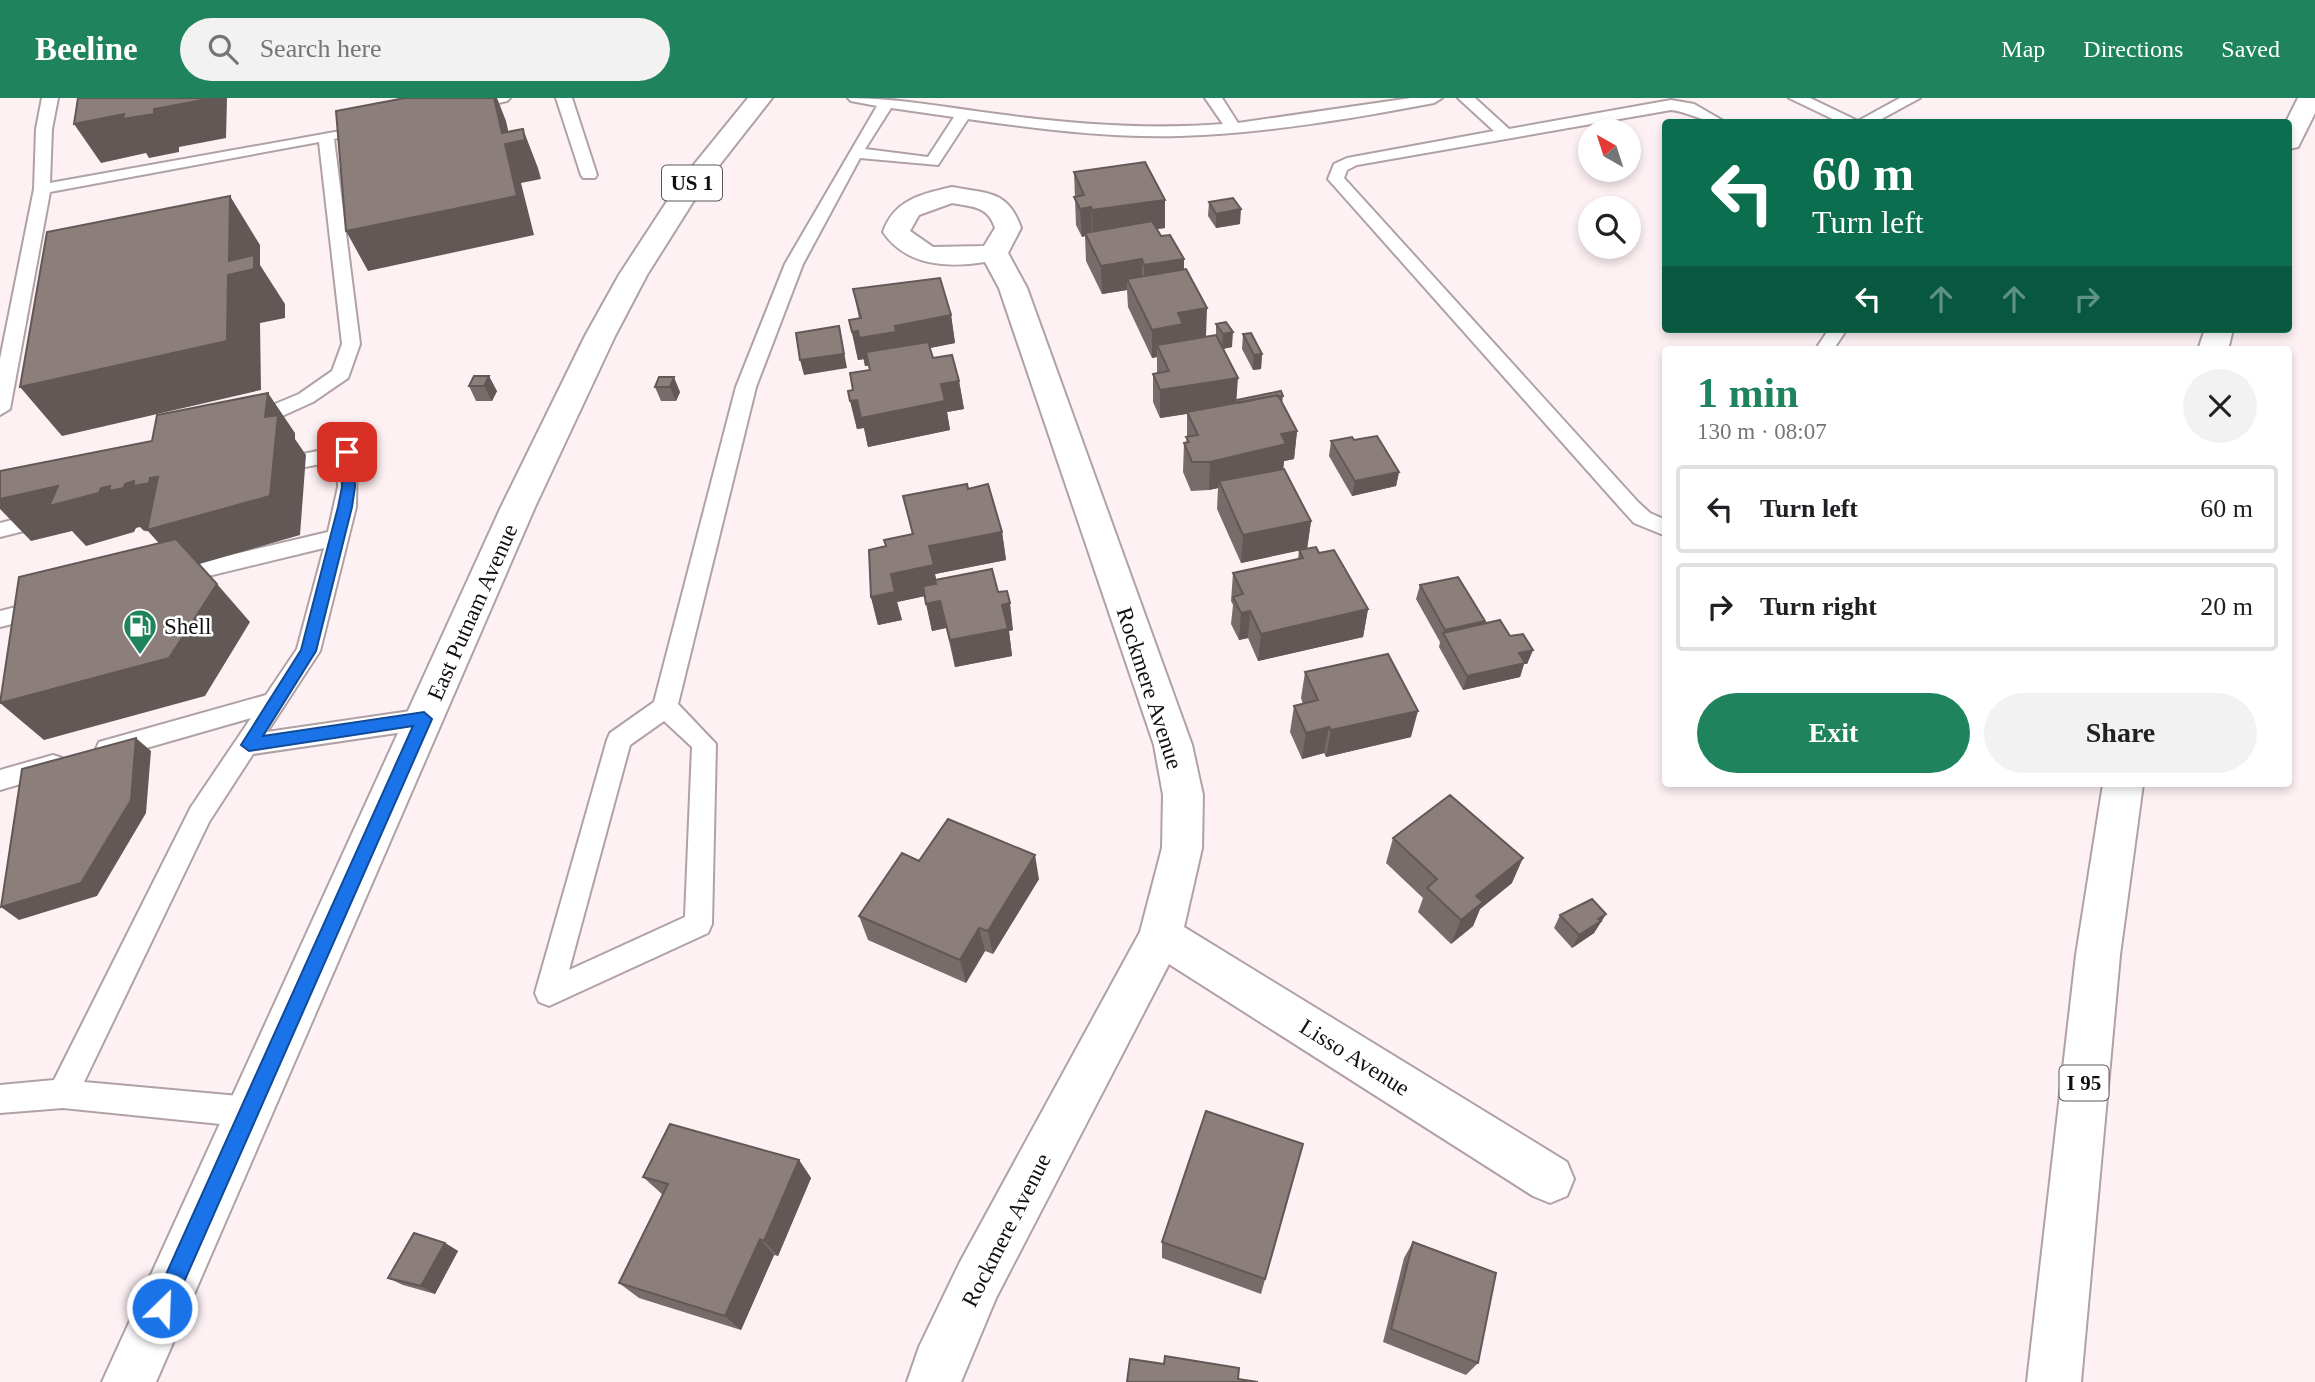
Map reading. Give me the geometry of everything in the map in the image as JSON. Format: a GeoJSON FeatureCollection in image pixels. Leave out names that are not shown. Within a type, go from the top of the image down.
{"type":"FeatureCollection","features":[{"type":"Feature","properties":{"kind":"main road","name":"East Putnam Avenue"},"geometry":{"type":"LineString","coordinates":[[129,1382],[518,508],[633,275],[692,183],[760,98]]}},
{"type":"Feature","properties":{"kind":"main road"},"geometry":{"type":"LineString","coordinates":[[2292,136],[2310,98]]}},
{"type":"Feature","properties":{"kind":"main road","name":"Rockmere Avenue"},"geometry":{"type":"LineString","coordinates":[[934,1382],[938,1366],[978,1280],[1161,936],[1182,848],[1183,795],[1173,744],[1013,288],[994,253]]}},
{"type":"Feature","properties":{"kind":"main road","name":"I 95"},"geometry":{"type":"LineString","coordinates":[[2054,1382],[2098,955],[2123,787]]}},
{"type":"Feature","properties":{"kind":"main road","name":"Lisso Avenue"},"geometry":{"type":"LineString","coordinates":[[1161,936],[1550,1179]]}},
{"type":"Feature","properties":{"kind":"lane"},"geometry":{"type":"LineString","coordinates":[[0,409],[42,189],[44,130],[50,98]]}},
{"type":"Feature","properties":{"kind":"lane"},"geometry":{"type":"LineString","coordinates":[[454,109],[502,98]]}},
{"type":"Feature","properties":{"kind":"lane"},"geometry":{"type":"LineString","coordinates":[[564,98],[589,175]]}},
{"type":"Feature","properties":{"kind":"lane"},"geometry":{"type":"LineString","coordinates":[[856,98],[1118,130],[1232,127],[1423,99]]}},
{"type":"Feature","properties":{"kind":"lane"},"geometry":{"type":"LineString","coordinates":[[1213,98],[1223,108],[1232,127]]}},
{"type":"Feature","properties":{"kind":"lane"},"geometry":{"type":"LineString","coordinates":[[1466,98],[1506,134]]}},
{"type":"Feature","properties":{"kind":"lane"},"geometry":{"type":"LineString","coordinates":[[1797,98],[1844,119]]}},
{"type":"Feature","properties":{"kind":"lane"},"geometry":{"type":"LineString","coordinates":[[1872,119],[1912,98]]}},
{"type":"Feature","properties":{"kind":"lane"},"geometry":{"type":"LineString","coordinates":[[665,707],[704,744],[698,924],[549,993],[619,740],[665,707],[746,387],[794,264],[855,153],[886,103]]}},
{"type":"Feature","properties":{"kind":"lane"},"geometry":{"type":"LineString","coordinates":[[1662,527],[1643,518],[1631,508],[1336,178],[1340,167],[1353,161],[1671,105],[1689,107],[1711,119]]}},
{"type":"Feature","properties":{"kind":"lane"},"geometry":{"type":"LineString","coordinates":[[855,153],[932,162],[964,113]]}},
{"type":"Feature","properties":{"kind":"lane"},"geometry":{"type":"LineString","coordinates":[[42,189],[352,130]]}},
{"type":"Feature","properties":{"kind":"lane"},"geometry":{"type":"LineString","coordinates":[[236,426],[306,398],[341,374],[351,344],[326,136]]}},
{"type":"Feature","properties":{"kind":"lane"},"geometry":{"type":"LineString","coordinates":[[63,1094],[200,815],[249,745],[308,651],[348,487],[347,452],[305,460]]}},
{"type":"Feature","properties":{"kind":"lane"},"geometry":{"type":"LineString","coordinates":[[0,530],[32,522]]}},
{"type":"Feature","properties":{"kind":"lane"},"geometry":{"type":"LineString","coordinates":[[148,583],[335,538]]}},
{"type":"Feature","properties":{"kind":"lane"},"geometry":{"type":"LineString","coordinates":[[0,619],[67,602]]}},
{"type":"Feature","properties":{"kind":"lane"},"geometry":{"type":"LineString","coordinates":[[0,780],[277,701]]}},
{"type":"Feature","properties":{"kind":"lane"},"geometry":{"type":"LineString","coordinates":[[249,745],[424,719]]}},
{"type":"Feature","properties":{"kind":"lane"},"geometry":{"type":"LineString","coordinates":[[0,1098],[63,1094],[250,1112]]}},
{"type":"Feature","properties":{"kind":"building"},"geometry":{"type":"Polygon","coordinates":[[[78,98],[203,100],[154,109],[154,114],[123,119],[124,114],[74,124],[78,98]]]}},
{"type":"Feature","properties":{"kind":"building"},"geometry":{"type":"Polygon","coordinates":[[[405,98],[494,98],[502,133],[523,129],[525,140],[505,144],[517,196],[346,231],[336,111],[405,98]]]}},
{"type":"Feature","properties":{"kind":"building"},"geometry":{"type":"Polygon","coordinates":[[[1145,162],[1165,200],[1092,210],[1091,207],[1080,209],[1074,197],[1084,195],[1074,172],[1145,162]]]}},
{"type":"Feature","properties":{"kind":"building"},"geometry":{"type":"Polygon","coordinates":[[[230,196],[229,261],[254,255],[254,269],[228,275],[227,341],[20,387],[47,232],[230,196]]]}},
{"type":"Feature","properties":{"kind":"building"},"geometry":{"type":"Polygon","coordinates":[[[1233,198],[1241,209],[1216,214],[1209,202],[1233,198]]]}},
{"type":"Feature","properties":{"kind":"building"},"geometry":{"type":"Polygon","coordinates":[[[1152,221],[1161,236],[1170,235],[1184,259],[1144,265],[1142,259],[1101,266],[1085,233],[1152,221]]]}},
{"type":"Feature","properties":{"kind":"building"},"geometry":{"type":"Polygon","coordinates":[[[1186,269],[1207,308],[1178,313],[1183,324],[1152,330],[1127,279],[1186,269]]]}},
{"type":"Feature","properties":{"kind":"building"},"geometry":{"type":"Polygon","coordinates":[[[940,278],[951,315],[895,326],[896,332],[859,338],[858,331],[852,332],[849,320],[861,318],[853,289],[940,278]]]}},
{"type":"Feature","properties":{"kind":"building"},"geometry":{"type":"Polygon","coordinates":[[[1226,322],[1233,332],[1223,334],[1216,324],[1226,322]]]}},
{"type":"Feature","properties":{"kind":"building"},"geometry":{"type":"Polygon","coordinates":[[[839,326],[844,354],[800,360],[796,333],[839,326]]]}},
{"type":"Feature","properties":{"kind":"building"},"geometry":{"type":"Polygon","coordinates":[[[1251,333],[1262,354],[1254,355],[1243,334],[1251,333]]]}},
{"type":"Feature","properties":{"kind":"building"},"geometry":{"type":"Polygon","coordinates":[[[1216,335],[1238,378],[1160,390],[1153,374],[1169,371],[1157,345],[1216,335]]]}},
{"type":"Feature","properties":{"kind":"building"},"geometry":{"type":"Polygon","coordinates":[[[928,342],[933,358],[952,355],[959,381],[941,384],[945,401],[861,418],[857,400],[850,401],[848,391],[853,390],[850,373],[870,370],[866,352],[928,342]]]}},
{"type":"Feature","properties":{"kind":"building"},"geometry":{"type":"Polygon","coordinates":[[[474,376],[489,376],[484,386],[469,386],[474,376]]]}},
{"type":"Feature","properties":{"kind":"building"},"geometry":{"type":"Polygon","coordinates":[[[659,377],[674,377],[670,387],[655,387],[659,377]]]}},
{"type":"Feature","properties":{"kind":"building"},"geometry":{"type":"Polygon","coordinates":[[[1281,391],[1283,396],[1239,403],[1237,400],[1281,391]]]}},
{"type":"Feature","properties":{"kind":"building"},"geometry":{"type":"Polygon","coordinates":[[[268,393],[265,417],[278,415],[270,496],[147,530],[158,477],[150,478],[149,483],[134,486],[134,481],[125,484],[124,488],[109,491],[110,486],[101,488],[99,493],[49,506],[58,486],[0,499],[0,471],[152,441],[157,415],[268,393]]]}},
{"type":"Feature","properties":{"kind":"building"},"geometry":{"type":"Polygon","coordinates":[[[1278,395],[1297,431],[1281,434],[1286,444],[1210,462],[1192,462],[1184,443],[1189,442],[1186,437],[1198,435],[1187,412],[1278,395]]]}},
{"type":"Feature","properties":{"kind":"building"},"geometry":{"type":"Polygon","coordinates":[[[1377,436],[1399,472],[1355,481],[1331,441],[1377,436]]]}},
{"type":"Feature","properties":{"kind":"building"},"geometry":{"type":"Polygon","coordinates":[[[1284,469],[1311,521],[1243,535],[1219,481],[1284,469]]]}},
{"type":"Feature","properties":{"kind":"building"},"geometry":{"type":"Polygon","coordinates":[[[967,484],[968,489],[988,484],[1002,532],[929,546],[934,565],[891,574],[895,592],[871,597],[869,550],[886,546],[884,540],[913,534],[903,496],[967,484]]]}},
{"type":"Feature","properties":{"kind":"building"},"geometry":{"type":"Polygon","coordinates":[[[176,539],[217,584],[169,658],[0,703],[19,577],[176,539]]]}},
{"type":"Feature","properties":{"kind":"building"},"geometry":{"type":"Polygon","coordinates":[[[1316,547],[1319,553],[1334,550],[1368,609],[1261,634],[1250,611],[1241,613],[1233,597],[1243,594],[1233,573],[1303,558],[1299,550],[1316,547]]]}},
{"type":"Feature","properties":{"kind":"building"},"geometry":{"type":"Polygon","coordinates":[[[992,569],[998,592],[1007,591],[1010,603],[1002,605],[1008,629],[950,640],[940,601],[926,604],[923,586],[936,584],[935,580],[992,569]]]}},
{"type":"Feature","properties":{"kind":"building"},"geometry":{"type":"Polygon","coordinates":[[[1458,577],[1485,621],[1445,630],[1420,585],[1458,577]]]}},
{"type":"Feature","properties":{"kind":"building"},"geometry":{"type":"Polygon","coordinates":[[[1500,620],[1510,636],[1523,634],[1533,650],[1519,653],[1525,663],[1467,676],[1443,633],[1500,620]]]}},
{"type":"Feature","properties":{"kind":"building"},"geometry":{"type":"Polygon","coordinates":[[[1388,654],[1418,711],[1306,733],[1294,706],[1318,700],[1305,672],[1388,654]]]}},
{"type":"Feature","properties":{"kind":"building"},"geometry":{"type":"Polygon","coordinates":[[[136,738],[131,800],[81,883],[1,907],[22,769],[136,738]]]}},
{"type":"Feature","properties":{"kind":"building"},"geometry":{"type":"Polygon","coordinates":[[[1450,795],[1523,858],[1476,896],[1483,902],[1461,920],[1427,888],[1437,879],[1393,838],[1450,795]]]}},
{"type":"Feature","properties":{"kind":"building"},"geometry":{"type":"Polygon","coordinates":[[[948,819],[1035,855],[988,931],[979,928],[960,960],[859,916],[902,853],[919,861],[948,819]]]}},
{"type":"Feature","properties":{"kind":"building"},"geometry":{"type":"Polygon","coordinates":[[[1592,899],[1606,914],[1598,919],[1601,921],[1579,935],[1560,915],[1592,899]]]}},
{"type":"Feature","properties":{"kind":"building"},"geometry":{"type":"Polygon","coordinates":[[[1206,1111],[1303,1144],[1265,1279],[1162,1242],[1206,1111]]]}},
{"type":"Feature","properties":{"kind":"building"},"geometry":{"type":"Polygon","coordinates":[[[670,1124],[799,1160],[764,1241],[760,1239],[725,1316],[619,1283],[668,1184],[643,1177],[670,1124]]]}},
{"type":"Feature","properties":{"kind":"building"},"geometry":{"type":"Polygon","coordinates":[[[414,1233],[445,1243],[421,1286],[388,1278],[414,1233]]]}},
{"type":"Feature","properties":{"kind":"building"},"geometry":{"type":"Polygon","coordinates":[[[1413,1242],[1496,1273],[1478,1363],[1391,1329],[1413,1242]]]}},
{"type":"Feature","properties":{"kind":"building"},"geometry":{"type":"Polygon","coordinates":[[[1165,1356],[1239,1368],[1238,1379],[1258,1382],[1127,1382],[1130,1359],[1164,1364],[1165,1356]]]}},
{"type":"Feature","properties":{"kind":"place","name":"Shell"},"geometry":{"type":"Point","coordinates":[140,656]}},
{"type":"Feature","properties":{"kind":"route"},"geometry":{"type":"LineString","coordinates":[[162,1308],[424,719],[249,745],[308,651],[345,507],[348,487],[347,452]]}}]}
